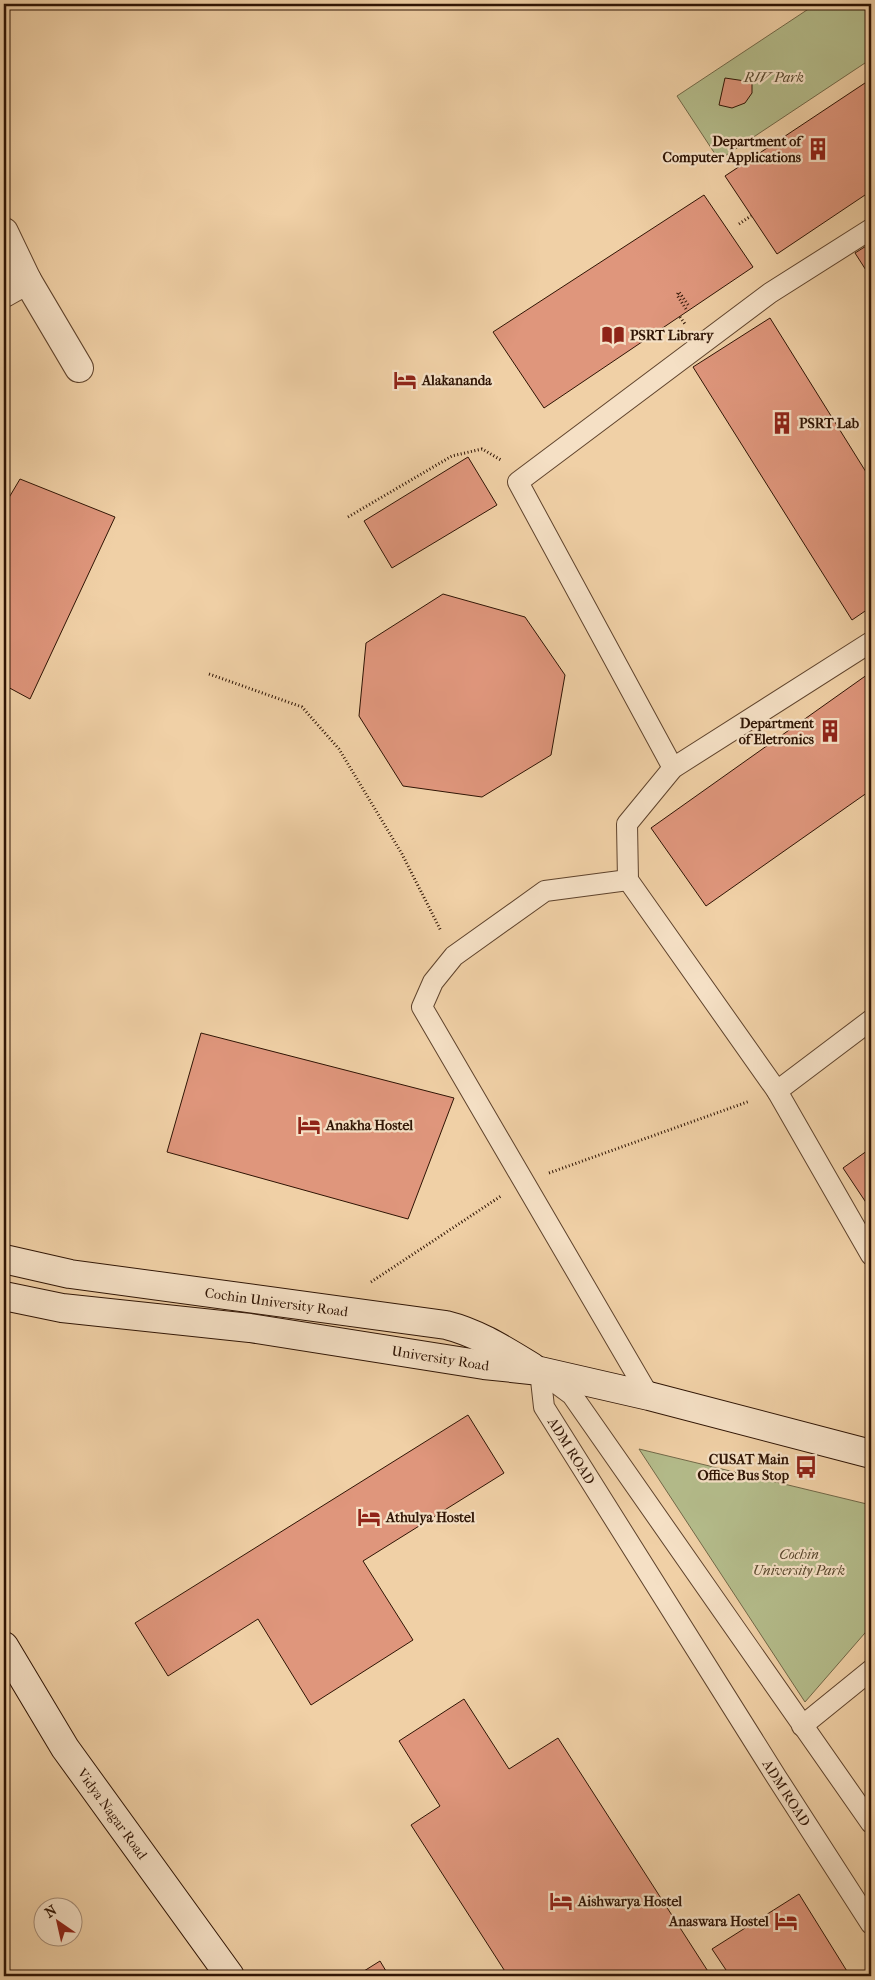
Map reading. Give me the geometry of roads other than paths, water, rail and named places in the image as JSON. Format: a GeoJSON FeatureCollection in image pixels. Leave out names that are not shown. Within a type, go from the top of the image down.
{"type":"FeatureCollection","features":[{"type":"Feature","properties":{"kind":"street"},"geometry":{"type":"LineString","coordinates":[[4,232],[27,280],[79,368]]}},
{"type":"Feature","properties":{"kind":"street"},"geometry":{"type":"LineString","coordinates":[[4,293],[27,280]]}},
{"type":"Feature","properties":{"kind":"street","name":"Cochin University Road"},"geometry":{"type":"LineString","coordinates":[[4,1259],[70,1274],[446,1325],[466,1330],[484,1338],[540,1371]]}},
{"type":"Feature","properties":{"kind":"street","name":"University Road"},"geometry":{"type":"LineString","coordinates":[[4,1296],[62,1308],[250,1328],[484,1365],[540,1371],[649,1396],[871,1454]]}},
{"type":"Feature","properties":{"kind":"street","name":"Vidya Nagar Road"},"geometry":{"type":"LineString","coordinates":[[4,1646],[65,1748],[230,1976]]}},
{"type":"Feature","properties":{"kind":"lane"},"geometry":{"type":"LineString","coordinates":[[673,768],[518,482],[770,292],[871,229]]}},
{"type":"Feature","properties":{"kind":"lane"},"geometry":{"type":"LineString","coordinates":[[871,642],[673,768],[628,824],[628,880],[777,1091],[871,1254]]}},
{"type":"Feature","properties":{"kind":"lane"},"geometry":{"type":"LineString","coordinates":[[628,880],[545,891],[454,956],[434,982],[422,1007],[649,1396]]}},
{"type":"Feature","properties":{"kind":"lane"},"geometry":{"type":"LineString","coordinates":[[777,1091],[871,1020]]}},
{"type":"Feature","properties":{"kind":"lane"},"geometry":{"type":"LineString","coordinates":[[540,1371],[572,1395],[871,1823]]}},
{"type":"Feature","properties":{"kind":"lane","name":"ADM ROAD"},"geometry":{"type":"LineString","coordinates":[[540,1371],[544,1407],[871,1924]]}},
{"type":"Feature","properties":{"kind":"lane"},"geometry":{"type":"LineString","coordinates":[[802,1726],[871,1670]]}},
{"type":"Feature","properties":{"kind":"place","name":"Department of Computer Applications"},"geometry":{"type":"Point","coordinates":[818,149]}},
{"type":"Feature","properties":{"kind":"place","name":"PSRT Library"},"geometry":{"type":"Point","coordinates":[613,335]}},
{"type":"Feature","properties":{"kind":"place","name":"Alakananda"},"geometry":{"type":"Point","coordinates":[405,380]}},
{"type":"Feature","properties":{"kind":"place","name":"PSRT Lab"},"geometry":{"type":"Point","coordinates":[782,423]}},
{"type":"Feature","properties":{"kind":"place","name":"Department of Eletronics"},"geometry":{"type":"Point","coordinates":[830,731]}},
{"type":"Feature","properties":{"kind":"place","name":"Anakha Hostel"},"geometry":{"type":"Point","coordinates":[309,1125]}},
{"type":"Feature","properties":{"kind":"place","name":"CUSAT Main Office Bus Stop"},"geometry":{"type":"Point","coordinates":[806,1467]}},
{"type":"Feature","properties":{"kind":"place","name":"Athulya Hostel"},"geometry":{"type":"Point","coordinates":[369,1517]}},
{"type":"Feature","properties":{"kind":"place","name":"Aishwarya Hostel"},"geometry":{"type":"Point","coordinates":[561,1901]}},
{"type":"Feature","properties":{"kind":"place","name":"Anaswara Hostel"},"geometry":{"type":"Point","coordinates":[786,1921]}},
{"type":"Feature","properties":{"kind":"park label","name":"RW Park"},"geometry":{"type":"Point","coordinates":[774,77]}},
{"type":"Feature","properties":{"kind":"park label","name":"Cochin University Park"},"geometry":{"type":"Point","coordinates":[799,1562]}}]}
